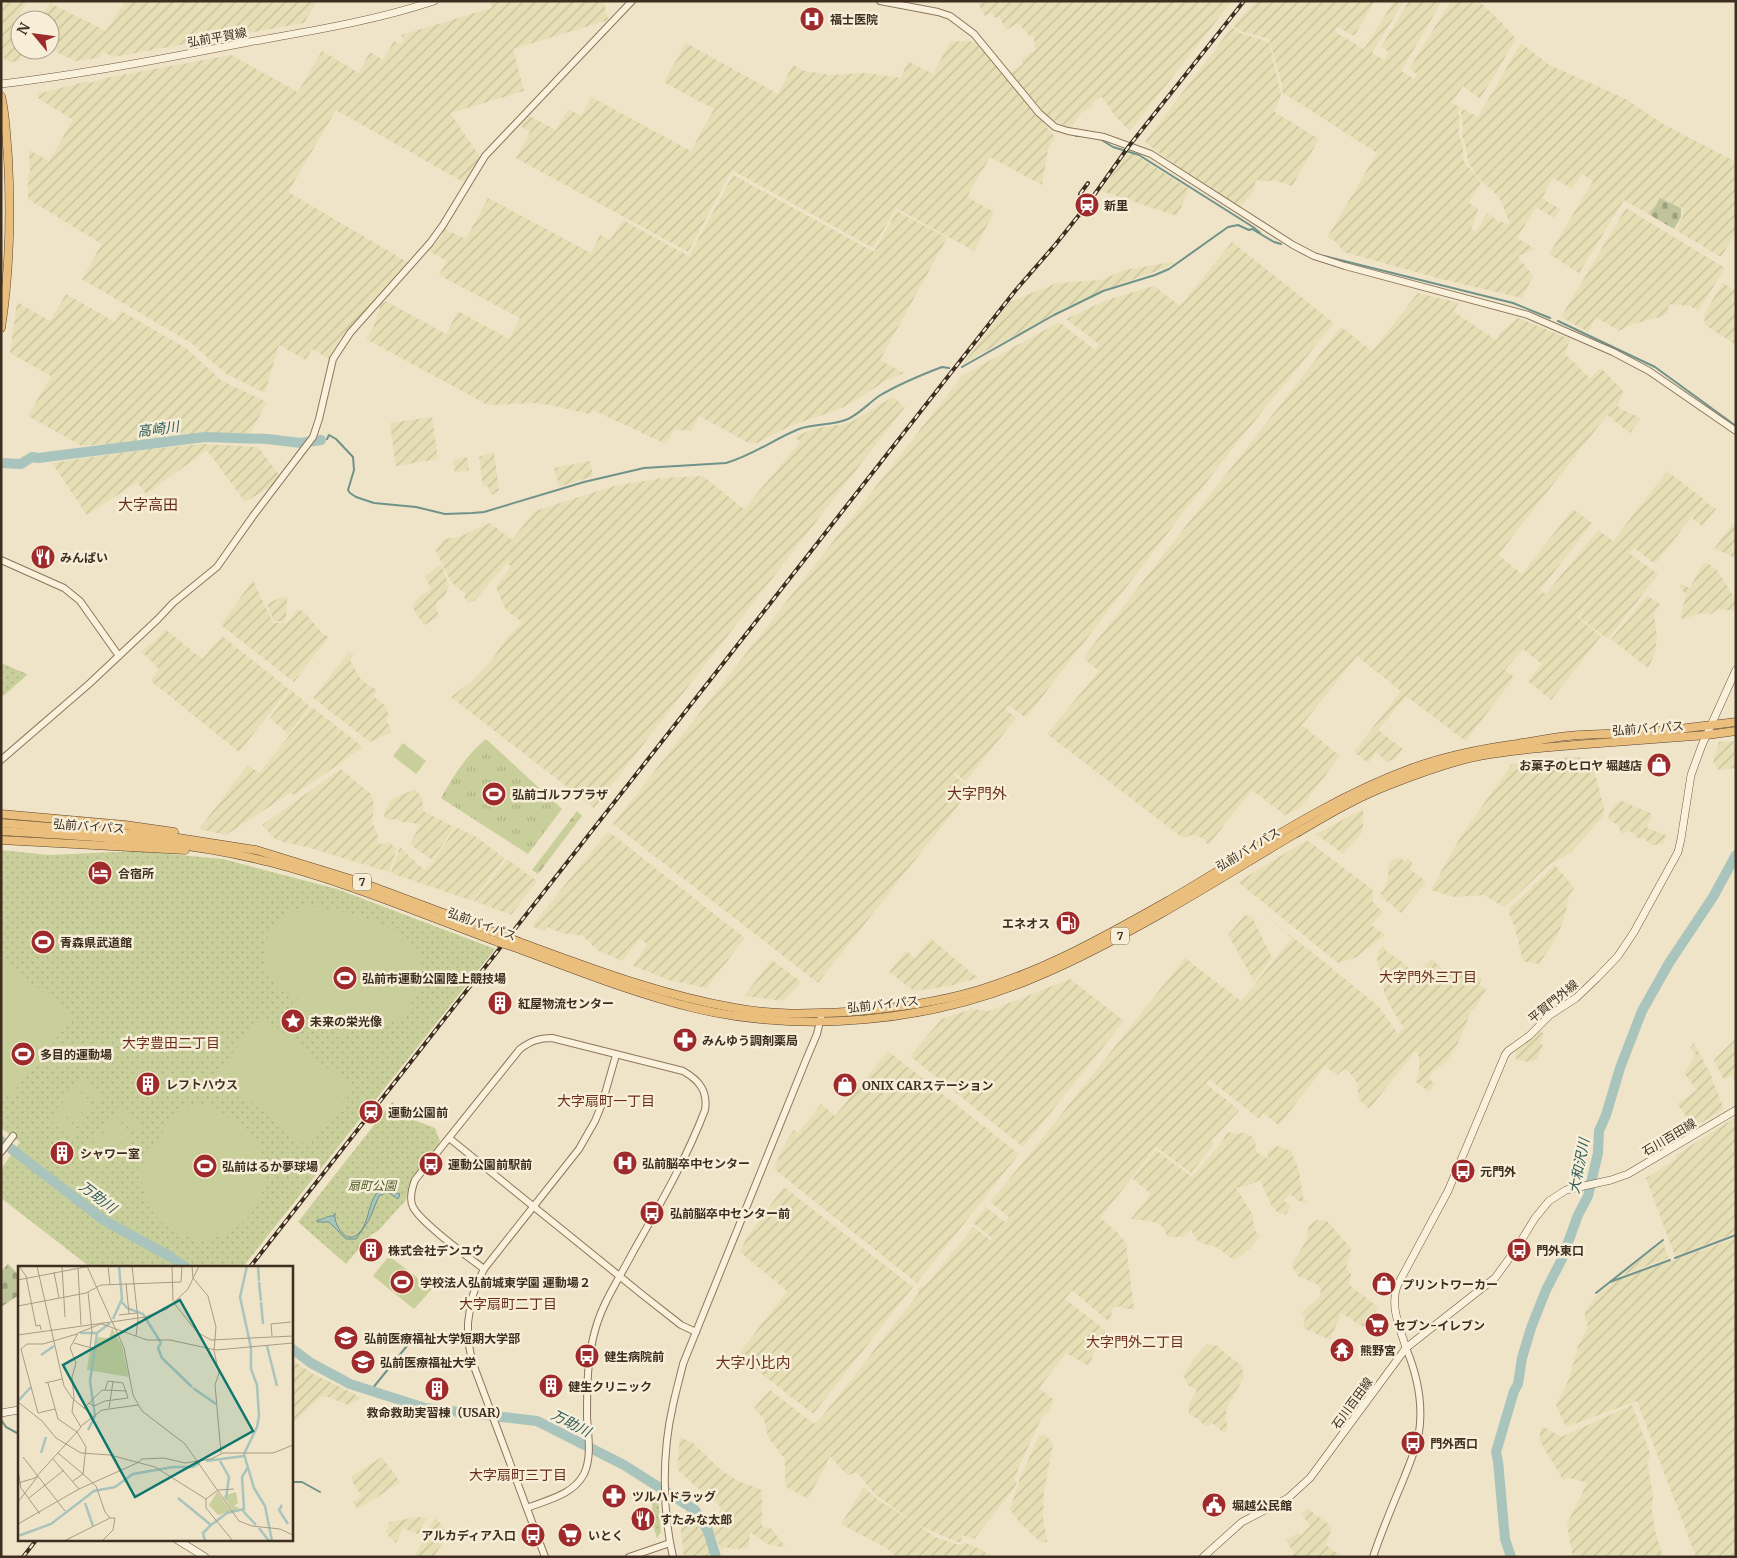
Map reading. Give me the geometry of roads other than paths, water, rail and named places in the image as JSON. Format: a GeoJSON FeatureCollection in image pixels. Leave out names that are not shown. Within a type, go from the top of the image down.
{"type":"FeatureCollection","features":[{"type":"Feature","properties":{"kind":"highway"},"geometry":{"type":"LineString","coordinates":[[1,96],[8,160],[10,233],[6,295],[1,328]]}},
{"type":"Feature","properties":{"kind":"highway","name":"弘前バイパス"},"geometry":{"type":"LineString","coordinates":[[821,1017],[915,1005],[978,991],[1012,979],[1085,946],[1164,903],[1332,804],[1385,779],[1439,759],[1474,750],[1566,736],[1636,733],[1736,722]]}},
{"type":"Feature","properties":{"kind":"highway","name":"弘前バイパス"},"geometry":{"type":"LineString","coordinates":[[4,827],[165,842],[269,862],[350,886],[500,939],[656,990],[701,1001],[778,1014],[821,1017],[903,1015],[980,997],[1030,980],[1102,946],[1164,912],[1354,801],[1387,786],[1456,762],[1478,756],[1523,749],[1707,735],[1736,731]]}},
{"type":"Feature","properties":{"kind":"highway","name":"7"},"geometry":{"type":"LineString","coordinates":[[1,814],[148,828],[217,843]]}},
{"type":"Feature","properties":{"kind":"highway","name":"弘前バイパス"},"geometry":{"type":"LineString","coordinates":[[4,827],[128,832],[217,843],[256,850],[360,882],[500,939]]}},
{"type":"Feature","properties":{"kind":"highway","name":"7"},"geometry":{"type":"LineString","coordinates":[[1,840],[214,851]]}},
{"type":"Feature","properties":{"kind":"main road","name":"弘前平賀線"},"geometry":{"type":"LineString","coordinates":[[1,84],[63,75],[363,21],[434,1]]}},
{"type":"Feature","properties":{"kind":"main road","name":"平賀門外線"},"geometry":{"type":"LineString","coordinates":[[1406,1348],[1395,1309],[1394,1294],[1396,1286],[1448,1191],[1505,1055],[1529,1036],[1550,1015],[1576,998],[1597,978],[1618,956],[1634,932],[1678,852],[1691,775],[1736,670]]}},
{"type":"Feature","properties":{"kind":"main road","name":"石川百田線"},"geometry":{"type":"LineString","coordinates":[[1203,1557],[1242,1522],[1288,1498],[1301,1488],[1406,1348],[1495,1278],[1541,1209],[1558,1195],[1571,1188],[1611,1180],[1639,1168],[1736,1110]]}},
{"type":"Feature","properties":{"kind":"main road"},"geometry":{"type":"LineString","coordinates":[[1,1412],[18,1410]]}},
{"type":"Feature","properties":{"kind":"main road"},"geometry":{"type":"LineString","coordinates":[[178,1540],[205,1557]]}},
{"type":"Feature","properties":{"kind":"street"},"geometry":{"type":"LineString","coordinates":[[1,760],[119,656],[173,603],[217,567],[313,437],[319,419],[332,358],[350,333],[430,243],[485,156],[632,1]]}},
{"type":"Feature","properties":{"kind":"street"},"geometry":{"type":"LineString","coordinates":[[880,1],[938,12],[950,16],[961,23],[985,46],[1039,113],[1055,127],[1104,137],[1151,154],[1293,245],[1314,256],[1377,275],[1528,315],[1552,324],[1649,371],[1736,431]]}},
{"type":"Feature","properties":{"kind":"street"},"geometry":{"type":"LineString","coordinates":[[1,560],[64,588],[80,601],[119,656]]}},
{"type":"Feature","properties":{"kind":"street"},"geometry":{"type":"LineString","coordinates":[[673,1557],[665,1495],[665,1472],[672,1406],[683,1364],[806,1060],[821,1017]]}},
{"type":"Feature","properties":{"kind":"street"},"geometry":{"type":"LineString","coordinates":[[484,1269],[422,1219],[413,1206],[412,1187],[415,1180],[520,1049],[530,1042],[542,1038],[552,1038],[683,1071],[700,1083],[706,1096],[706,1103],[689,1150],[610,1292],[600,1314],[590,1350],[587,1375],[588,1454],[584,1474],[576,1485],[564,1494],[527,1508]]}},
{"type":"Feature","properties":{"kind":"street"},"geometry":{"type":"LineString","coordinates":[[545,1557],[472,1361],[468,1340],[471,1301],[484,1269],[574,1156],[595,1121],[607,1091],[616,1055]]}},
{"type":"Feature","properties":{"kind":"street"},"geometry":{"type":"LineString","coordinates":[[2,1150],[12,1138]]}},
{"type":"Feature","properties":{"kind":"street"},"geometry":{"type":"LineString","coordinates":[[449,1138],[681,1325],[696,1332]]}},
{"type":"Feature","properties":{"kind":"street"},"geometry":{"type":"LineString","coordinates":[[1373,1557],[1413,1455],[1419,1433],[1419,1392],[1413,1366],[1406,1348]]}},
{"type":"Feature","properties":{"kind":"street"},"geometry":{"type":"LineString","coordinates":[[629,1557],[670,1543]]}},
{"type":"Feature","properties":{"kind":"water"},"geometry":{"type":"Polygon","coordinates":[[[383,1189],[400,1194],[398,1199],[388,1192],[379,1196],[369,1220],[356,1239],[346,1239],[329,1222],[317,1222],[317,1220],[334,1216],[335,1213],[338,1228],[345,1236],[355,1236],[364,1227],[372,1201],[378,1192],[383,1189]]]}},
{"type":"Feature","properties":{"kind":"waterway"},"geometry":{"type":"LineString","coordinates":[[1076,136],[1083,136]]}},
{"type":"Feature","properties":{"kind":"waterway"},"geometry":{"type":"LineString","coordinates":[[1100,139],[1113,147],[1139,155],[1260,233]]}},
{"type":"Feature","properties":{"kind":"waterway"},"geometry":{"type":"LineString","coordinates":[[962,367],[1054,315],[1103,291],[1169,269],[1228,227],[1238,225],[1249,230],[1252,229],[1281,244]]}},
{"type":"Feature","properties":{"kind":"waterway"},"geometry":{"type":"LineString","coordinates":[[1324,256],[1513,303],[1550,318]]}},
{"type":"Feature","properties":{"kind":"waterway"},"geometry":{"type":"LineString","coordinates":[[1558,321],[1655,367],[1736,426]]}},
{"type":"Feature","properties":{"kind":"waterway"},"geometry":{"type":"LineString","coordinates":[[327,439],[329,435],[336,439],[353,457],[354,470],[348,490],[356,497],[374,503],[416,507],[445,514],[484,512],[584,482],[644,468],[726,463],[736,460],[799,429],[836,423],[848,419],[879,396],[894,388],[942,367],[949,368]]}},
{"type":"Feature","properties":{"kind":"waterway","name":"高崎川"},"geometry":{"type":"LineString","coordinates":[[1,463],[21,464],[32,457],[38,458],[205,437],[267,439],[301,443],[321,440]]}},
{"type":"Feature","properties":{"kind":"waterway","name":"大和沢川"},"geometry":{"type":"LineString","coordinates":[[1511,1557],[1505,1539],[1496,1452],[1514,1391],[1518,1384],[1522,1358],[1531,1328],[1546,1290],[1562,1259],[1578,1215],[1588,1196],[1598,1153],[1599,1131],[1642,1011],[1669,963],[1713,897],[1736,855]]}},
{"type":"Feature","properties":{"kind":"waterway","name":"万助川"},"geometry":{"type":"LineString","coordinates":[[1,1141],[105,1221],[171,1257],[184,1266]]}},
{"type":"Feature","properties":{"kind":"waterway"},"geometry":{"type":"LineString","coordinates":[[1675,1258],[1736,1235]]}},
{"type":"Feature","properties":{"kind":"waterway"},"geometry":{"type":"LineString","coordinates":[[1596,1293],[1663,1240]]}},
{"type":"Feature","properties":{"kind":"waterway"},"geometry":{"type":"LineString","coordinates":[[1610,1282],[1670,1260]]}},
{"type":"Feature","properties":{"kind":"waterway"},"geometry":{"type":"LineString","coordinates":[[372,1389],[419,1331]]}},
{"type":"Feature","properties":{"kind":"waterway","name":"万助川"},"geometry":{"type":"LineString","coordinates":[[292,1349],[311,1363],[350,1384],[425,1408],[537,1421],[624,1465],[695,1510],[708,1531],[716,1557]]}},
{"type":"Feature","properties":{"kind":"waterway"},"geometry":{"type":"LineString","coordinates":[[2,1421],[6,1427],[18,1432]]}},
{"type":"Feature","properties":{"kind":"waterway"},"geometry":{"type":"LineString","coordinates":[[292,1482],[302,1482],[320,1492]]}},
{"type":"Feature","properties":{"kind":"railway"},"geometry":{"type":"LineString","coordinates":[[251,1266],[1015,291],[1087,205],[1129,146],[1244,1]]}},
{"type":"Feature","properties":{"kind":"railway"},"geometry":{"type":"LineString","coordinates":[[1080,194],[1088,183]]}},
{"type":"Feature","properties":{"kind":"railway"},"geometry":{"type":"LineString","coordinates":[[23,1557],[36,1540]]}},
{"type":"Feature","properties":{"kind":"place","name":"福士医院"},"geometry":{"type":"Point","coordinates":[812,19]}},
{"type":"Feature","properties":{"kind":"place","name":"新里"},"geometry":{"type":"Point","coordinates":[1087,205]}},
{"type":"Feature","properties":{"kind":"place","name":"みんぱい"},"geometry":{"type":"Point","coordinates":[43,557]}},
{"type":"Feature","properties":{"kind":"place","name":"お菓子のヒロヤ 堀越店"},"geometry":{"type":"Point","coordinates":[1659,765]}},
{"type":"Feature","properties":{"kind":"place","name":"弘前ゴルフプラザ"},"geometry":{"type":"Point","coordinates":[494,794]}},
{"type":"Feature","properties":{"kind":"place","name":"合宿所"},"geometry":{"type":"Point","coordinates":[100,873]}},
{"type":"Feature","properties":{"kind":"place","name":"エネオス"},"geometry":{"type":"Point","coordinates":[1068,923]}},
{"type":"Feature","properties":{"kind":"place","name":"青森県武道館"},"geometry":{"type":"Point","coordinates":[43,942]}},
{"type":"Feature","properties":{"kind":"place","name":"弘前市運動公園陸上競技場"},"geometry":{"type":"Point","coordinates":[345,978]}},
{"type":"Feature","properties":{"kind":"place","name":"紅屋物流センター"},"geometry":{"type":"Point","coordinates":[500,1003]}},
{"type":"Feature","properties":{"kind":"place","name":"未来の栄光像"},"geometry":{"type":"Point","coordinates":[293,1021]}},
{"type":"Feature","properties":{"kind":"place","name":"みんゆう調剤薬局"},"geometry":{"type":"Point","coordinates":[685,1040]}},
{"type":"Feature","properties":{"kind":"place","name":"多目的運動場"},"geometry":{"type":"Point","coordinates":[23,1054]}},
{"type":"Feature","properties":{"kind":"place","name":"レフトハウス"},"geometry":{"type":"Point","coordinates":[148,1084]}},
{"type":"Feature","properties":{"kind":"place","name":"ONIX CARステーション"},"geometry":{"type":"Point","coordinates":[845,1085]}},
{"type":"Feature","properties":{"kind":"place","name":"運動公園前"},"geometry":{"type":"Point","coordinates":[371,1112]}},
{"type":"Feature","properties":{"kind":"place","name":"シャワー室"},"geometry":{"type":"Point","coordinates":[62,1153]}},
{"type":"Feature","properties":{"kind":"place","name":"弘前脳卒中センター"},"geometry":{"type":"Point","coordinates":[625,1163]}},
{"type":"Feature","properties":{"kind":"place","name":"運動公園前駅前"},"geometry":{"type":"Point","coordinates":[431,1164]}},
{"type":"Feature","properties":{"kind":"place","name":"弘前はるか夢球場"},"geometry":{"type":"Point","coordinates":[205,1166]}},
{"type":"Feature","properties":{"kind":"place","name":"元門外"},"geometry":{"type":"Point","coordinates":[1463,1171]}},
{"type":"Feature","properties":{"kind":"place","name":"弘前脳卒中センター前"},"geometry":{"type":"Point","coordinates":[652,1213]}},
{"type":"Feature","properties":{"kind":"place","name":"株式会社デンユウ"},"geometry":{"type":"Point","coordinates":[371,1250]}},
{"type":"Feature","properties":{"kind":"place","name":"門外東口"},"geometry":{"type":"Point","coordinates":[1519,1250]}},
{"type":"Feature","properties":{"kind":"place","name":"学校法人弘前城東学園 運動場２"},"geometry":{"type":"Point","coordinates":[402,1282]}},
{"type":"Feature","properties":{"kind":"place","name":"プリントワーカー"},"geometry":{"type":"Point","coordinates":[1384,1284]}},
{"type":"Feature","properties":{"kind":"place","name":"セブン-イレブン"},"geometry":{"type":"Point","coordinates":[1377,1325]}},
{"type":"Feature","properties":{"kind":"place","name":"弘前医療福祉大学短期大学部"},"geometry":{"type":"Point","coordinates":[346,1338]}},
{"type":"Feature","properties":{"kind":"place","name":"熊野宮"},"geometry":{"type":"Point","coordinates":[1342,1350]}},
{"type":"Feature","properties":{"kind":"place","name":"健生病院前"},"geometry":{"type":"Point","coordinates":[587,1356]}},
{"type":"Feature","properties":{"kind":"place","name":"弘前医療福祉大学"},"geometry":{"type":"Point","coordinates":[363,1362]}},
{"type":"Feature","properties":{"kind":"place","name":"健生クリニック"},"geometry":{"type":"Point","coordinates":[551,1386]}},
{"type":"Feature","properties":{"kind":"place","name":"救命救助実習棟（USAR）"},"geometry":{"type":"Point","coordinates":[437,1389]}},
{"type":"Feature","properties":{"kind":"place","name":"門外西口"},"geometry":{"type":"Point","coordinates":[1413,1443]}},
{"type":"Feature","properties":{"kind":"place","name":"ツルハドラッグ"},"geometry":{"type":"Point","coordinates":[614,1496]}},
{"type":"Feature","properties":{"kind":"place","name":"堀越公民館"},"geometry":{"type":"Point","coordinates":[1214,1505]}},
{"type":"Feature","properties":{"kind":"place","name":"すたみな太郎"},"geometry":{"type":"Point","coordinates":[643,1519]}},
{"type":"Feature","properties":{"kind":"place","name":"アルカディア入口"},"geometry":{"type":"Point","coordinates":[533,1535]}},
{"type":"Feature","properties":{"kind":"place","name":"いとく"},"geometry":{"type":"Point","coordinates":[570,1535]}},
{"type":"Feature","properties":{"kind":"district","name":"大字高田"},"geometry":{"type":"Point","coordinates":[148,504]}},
{"type":"Feature","properties":{"kind":"district","name":"大字門外"},"geometry":{"type":"Point","coordinates":[977,793]}},
{"type":"Feature","properties":{"kind":"district","name":"大字門外三丁目"},"geometry":{"type":"Point","coordinates":[1428,977]}},
{"type":"Feature","properties":{"kind":"district","name":"大字豊田二丁目"},"geometry":{"type":"Point","coordinates":[171,1043]}},
{"type":"Feature","properties":{"kind":"district","name":"大字扇町一丁目"},"geometry":{"type":"Point","coordinates":[606,1101]}},
{"type":"Feature","properties":{"kind":"district","name":"大字扇町二丁目"},"geometry":{"type":"Point","coordinates":[508,1304]}},
{"type":"Feature","properties":{"kind":"district","name":"大字門外二丁目"},"geometry":{"type":"Point","coordinates":[1135,1342]}},
{"type":"Feature","properties":{"kind":"district","name":"大字小比内"},"geometry":{"type":"Point","coordinates":[753,1362]}},
{"type":"Feature","properties":{"kind":"district","name":"大字扇町三丁目"},"geometry":{"type":"Point","coordinates":[518,1475]}},
{"type":"Feature","properties":{"kind":"park label","name":"扇町公園"},"geometry":{"type":"Point","coordinates":[372,1185]}}]}
